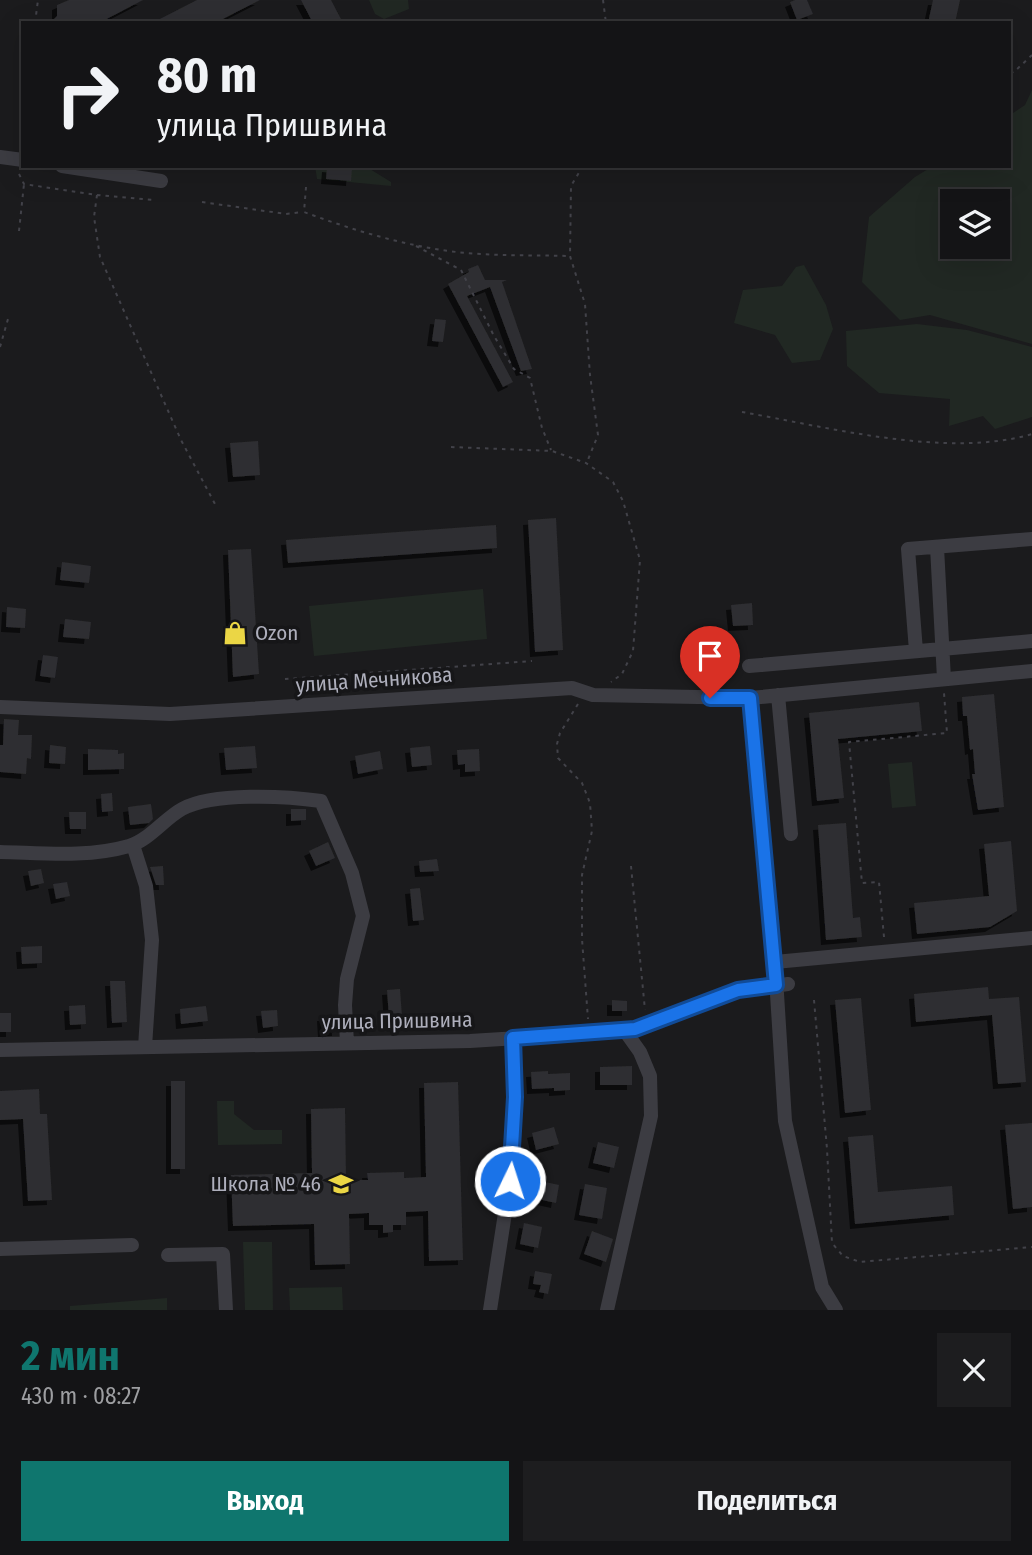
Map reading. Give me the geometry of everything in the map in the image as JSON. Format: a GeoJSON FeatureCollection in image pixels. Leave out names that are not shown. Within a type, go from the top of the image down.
{"type":"FeatureCollection","features":[{"type":"Feature","properties":{"kind":"street"},"geometry":{"type":"LineString","coordinates":[[75,168],[161,181]]}},
{"type":"Feature","properties":{"kind":"street"},"geometry":{"type":"LineString","coordinates":[[916,651],[908,549],[1032,539]]}},
{"type":"Feature","properties":{"kind":"street"},"geometry":{"type":"LineString","coordinates":[[937,547],[944,679]]}},
{"type":"Feature","properties":{"kind":"street"},"geometry":{"type":"LineString","coordinates":[[748,666],[1032,641]]}},
{"type":"Feature","properties":{"kind":"street","name":"улица Мечникова"},"geometry":{"type":"LineString","coordinates":[[0,706],[170,714],[572,688],[593,695],[750,698],[1032,671]]}},
{"type":"Feature","properties":{"kind":"street"},"geometry":{"type":"LineString","coordinates":[[778,695],[792,834]]}},
{"type":"Feature","properties":{"kind":"street"},"geometry":{"type":"LineString","coordinates":[[750,698],[775,962],[782,985],[785,1121],[822,1287],[836,1310]]}},
{"type":"Feature","properties":{"kind":"street"},"geometry":{"type":"LineString","coordinates":[[0,852],[77,854],[133,845],[184,808],[227,797],[321,801],[352,873],[363,916],[347,979],[347,1043]]}},
{"type":"Feature","properties":{"kind":"street"},"geometry":{"type":"LineString","coordinates":[[133,845],[146,886],[152,940],[145,1047]]}},
{"type":"Feature","properties":{"kind":"street"},"geometry":{"type":"LineString","coordinates":[[775,962],[1032,938]]}},
{"type":"Feature","properties":{"kind":"street","name":"улица Пришвина"},"geometry":{"type":"LineString","coordinates":[[0,1050],[470,1041],[625,1031],[738,990],[782,985]]}},
{"type":"Feature","properties":{"kind":"street"},"geometry":{"type":"LineString","coordinates":[[607,1310],[651,1116],[650,1076],[640,1052],[625,1031]]}},
{"type":"Feature","properties":{"kind":"street"},"geometry":{"type":"LineString","coordinates":[[491,1310],[510,1181],[515,1097],[513,1038]]}},
{"type":"Feature","properties":{"kind":"street"},"geometry":{"type":"LineString","coordinates":[[0,1249],[132,1245]]}},
{"type":"Feature","properties":{"kind":"street"},"geometry":{"type":"LineString","coordinates":[[168,1255],[223,1254],[226,1310]]}},
{"type":"Feature","properties":{"kind":"path"},"geometry":{"type":"LineString","coordinates":[[35,21],[38,0]]}},
{"type":"Feature","properties":{"kind":"path"},"geometry":{"type":"LineString","coordinates":[[603,0],[606,21]]}},
{"type":"Feature","properties":{"kind":"path"},"geometry":{"type":"LineString","coordinates":[[1011,73],[1032,55]]}},
{"type":"Feature","properties":{"kind":"path"},"geometry":{"type":"LineString","coordinates":[[13,159],[24,184],[19,231]]}},
{"type":"Feature","properties":{"kind":"path"},"geometry":{"type":"LineString","coordinates":[[582,168],[571,186],[570,256],[585,304],[598,435],[586,463]]}},
{"type":"Feature","properties":{"kind":"path"},"geometry":{"type":"LineString","coordinates":[[24,184],[153,200]]}},
{"type":"Feature","properties":{"kind":"path"},"geometry":{"type":"LineString","coordinates":[[304,212],[306,187]]}},
{"type":"Feature","properties":{"kind":"path"},"geometry":{"type":"LineString","coordinates":[[97,195],[94,217],[100,257],[181,440],[215,504]]}},
{"type":"Feature","properties":{"kind":"path"},"geometry":{"type":"LineString","coordinates":[[202,202],[286,214],[304,212],[414,244],[467,253],[570,256]]}},
{"type":"Feature","properties":{"kind":"path"},"geometry":{"type":"LineString","coordinates":[[414,244],[461,270],[494,337],[514,369],[530,378],[542,428],[552,451]]}},
{"type":"Feature","properties":{"kind":"path"},"geometry":{"type":"LineString","coordinates":[[0,347],[8,319]]}},
{"type":"Feature","properties":{"kind":"path"},"geometry":{"type":"LineString","coordinates":[[742,412],[862,433],[953,444],[1018,438],[1032,434]]}},
{"type":"Feature","properties":{"kind":"path"},"geometry":{"type":"LineString","coordinates":[[451,447],[552,451],[586,463],[613,482],[623,500],[640,560],[633,651],[622,674],[608,684]]}},
{"type":"Feature","properties":{"kind":"path"},"geometry":{"type":"LineString","coordinates":[[285,679],[532,661]]}},
{"type":"Feature","properties":{"kind":"path"},"geometry":{"type":"LineString","coordinates":[[885,952],[878,882],[862,883],[849,742],[947,733],[944,679]]}},
{"type":"Feature","properties":{"kind":"path"},"geometry":{"type":"LineString","coordinates":[[572,688],[578,694],[578,706],[560,733],[557,744],[558,758],[582,783],[590,803],[592,831],[582,875],[582,926],[589,1033]]}},
{"type":"Feature","properties":{"kind":"path"},"geometry":{"type":"LineString","coordinates":[[631,866],[647,1025]]}},
{"type":"Feature","properties":{"kind":"path"},"geometry":{"type":"LineString","coordinates":[[814,1000],[832,1243],[843,1256],[860,1262],[1032,1247]]}},
{"type":"Feature","properties":{"kind":"shaded area"},"geometry":{"type":"Polygon","coordinates":[[[369,0],[408,0],[409,9],[384,19],[375,14],[369,0]]]}},
{"type":"Feature","properties":{"kind":"shaded area"},"geometry":{"type":"Polygon","coordinates":[[[1032,90],[1032,344],[930,315],[900,320],[862,282],[869,217],[915,177],[930,168],[1011,168],[1011,114],[1025,105],[1032,90]]]}},
{"type":"Feature","properties":{"kind":"shaded area"},"geometry":{"type":"Polygon","coordinates":[[[315,168],[368,168],[391,182],[391,186],[317,179],[315,168]]]}},
{"type":"Feature","properties":{"kind":"shaded area"},"geometry":{"type":"Polygon","coordinates":[[[804,265],[826,305],[833,329],[820,360],[792,363],[775,335],[734,323],[743,290],[782,286],[796,267],[804,265]]]}},
{"type":"Feature","properties":{"kind":"shaded area"},"geometry":{"type":"Polygon","coordinates":[[[917,324],[967,330],[1032,347],[1032,417],[995,429],[983,416],[949,426],[950,399],[879,393],[847,366],[846,331],[917,324]]]}},
{"type":"Feature","properties":{"kind":"shaded area"},"geometry":{"type":"Polygon","coordinates":[[[483,589],[487,639],[314,656],[309,606],[483,589]]]}},
{"type":"Feature","properties":{"kind":"shaded area"},"geometry":{"type":"Polygon","coordinates":[[[912,762],[916,806],[892,808],[888,764],[912,762]]]}},
{"type":"Feature","properties":{"kind":"shaded area"},"geometry":{"type":"Polygon","coordinates":[[[217,1101],[234,1101],[234,1114],[254,1130],[282,1130],[282,1144],[218,1145],[217,1101]]]}},
{"type":"Feature","properties":{"kind":"shaded area"},"geometry":{"type":"Polygon","coordinates":[[[243,1242],[272,1242],[273,1310],[245,1310],[243,1242]]]}},
{"type":"Feature","properties":{"kind":"shaded area"},"geometry":{"type":"Polygon","coordinates":[[[342,1287],[343,1310],[290,1310],[289,1288],[342,1287]]]}},
{"type":"Feature","properties":{"kind":"shaded area"},"geometry":{"type":"Polygon","coordinates":[[[167,1298],[167,1310],[70,1310],[70,1306],[167,1298]]]}},
{"type":"Feature","properties":{"kind":"building"},"geometry":{"type":"Polygon","coordinates":[[[69,0],[143,0],[103,21],[52,21],[57,16],[57,5],[69,0]]]}},
{"type":"Feature","properties":{"kind":"building"},"geometry":{"type":"Polygon","coordinates":[[[197,0],[260,0],[219,21],[156,21],[197,0]]]}},
{"type":"Feature","properties":{"kind":"building"},"geometry":{"type":"Polygon","coordinates":[[[301,0],[331,0],[342,21],[312,21],[301,0]]]}},
{"type":"Feature","properties":{"kind":"building"},"geometry":{"type":"Polygon","coordinates":[[[807,0],[813,14],[797,20],[790,2],[807,0]]]}},
{"type":"Feature","properties":{"kind":"building"},"geometry":{"type":"Polygon","coordinates":[[[933,0],[960,0],[955,21],[928,21],[933,0]]]}},
{"type":"Feature","properties":{"kind":"building"},"geometry":{"type":"Polygon","coordinates":[[[327,168],[352,169],[351,181],[326,179],[327,168]]]}},
{"type":"Feature","properties":{"kind":"building"},"geometry":{"type":"Polygon","coordinates":[[[478,265],[485,280],[507,280],[502,282],[532,369],[521,371],[490,287],[467,296],[513,382],[503,387],[448,284],[478,265]]]}},
{"type":"Feature","properties":{"kind":"building"},"geometry":{"type":"Polygon","coordinates":[[[435,319],[446,320],[443,342],[432,341],[435,319]]]}},
{"type":"Feature","properties":{"kind":"building"},"geometry":{"type":"Polygon","coordinates":[[[258,441],[260,475],[233,477],[230,443],[258,441]]]}},
{"type":"Feature","properties":{"kind":"building"},"geometry":{"type":"Polygon","coordinates":[[[556,518],[563,650],[535,652],[528,520],[556,518]]]}},
{"type":"Feature","properties":{"kind":"building"},"geometry":{"type":"Polygon","coordinates":[[[496,525],[497,548],[288,563],[286,540],[496,525]]]}},
{"type":"Feature","properties":{"kind":"building"},"geometry":{"type":"Polygon","coordinates":[[[251,549],[259,674],[233,677],[228,550],[251,549]]]}},
{"type":"Feature","properties":{"kind":"building"},"geometry":{"type":"Polygon","coordinates":[[[62,562],[91,566],[89,583],[60,580],[62,562]]]}},
{"type":"Feature","properties":{"kind":"building"},"geometry":{"type":"Polygon","coordinates":[[[752,603],[753,625],[733,626],[731,605],[752,603]]]}},
{"type":"Feature","properties":{"kind":"building"},"geometry":{"type":"Polygon","coordinates":[[[7,607],[26,609],[25,628],[6,627],[7,607]]]}},
{"type":"Feature","properties":{"kind":"building"},"geometry":{"type":"Polygon","coordinates":[[[65,619],[91,622],[89,639],[63,637],[65,619]]]}},
{"type":"Feature","properties":{"kind":"building"},"geometry":{"type":"Polygon","coordinates":[[[43,655],[58,657],[55,678],[40,676],[43,655]]]}},
{"type":"Feature","properties":{"kind":"building"},"geometry":{"type":"Polygon","coordinates":[[[994,694],[1004,807],[978,810],[972,774],[975,774],[973,749],[970,750],[967,716],[963,716],[962,697],[994,694]]]}},
{"type":"Feature","properties":{"kind":"building"},"geometry":{"type":"Polygon","coordinates":[[[919,702],[922,731],[838,739],[844,798],[817,801],[809,713],[919,702]]]}},
{"type":"Feature","properties":{"kind":"building"},"geometry":{"type":"Polygon","coordinates":[[[4,719],[19,720],[18,735],[32,735],[31,759],[27,758],[26,774],[0,772],[4,719]]]}},
{"type":"Feature","properties":{"kind":"building"},"geometry":{"type":"Polygon","coordinates":[[[50,745],[66,747],[65,764],[49,763],[50,745]]]}},
{"type":"Feature","properties":{"kind":"building"},"geometry":{"type":"Polygon","coordinates":[[[255,746],[257,768],[226,770],[224,748],[255,746]]]}},
{"type":"Feature","properties":{"kind":"building"},"geometry":{"type":"Polygon","coordinates":[[[430,746],[432,765],[412,767],[410,748],[430,746]]]}},
{"type":"Feature","properties":{"kind":"building"},"geometry":{"type":"Polygon","coordinates":[[[88,749],[118,750],[118,754],[124,753],[124,769],[88,770],[88,749]]]}},
{"type":"Feature","properties":{"kind":"building"},"geometry":{"type":"Polygon","coordinates":[[[479,749],[480,771],[465,772],[465,764],[458,765],[457,750],[479,749]]]}},
{"type":"Feature","properties":{"kind":"building"},"geometry":{"type":"Polygon","coordinates":[[[380,751],[383,769],[358,774],[355,756],[380,751]]]}},
{"type":"Feature","properties":{"kind":"building"},"geometry":{"type":"Polygon","coordinates":[[[112,793],[113,811],[102,812],[101,794],[112,793]]]}},
{"type":"Feature","properties":{"kind":"building"},"geometry":{"type":"Polygon","coordinates":[[[151,804],[153,819],[149,823],[130,825],[128,807],[151,804]]]}},
{"type":"Feature","properties":{"kind":"building"},"geometry":{"type":"Polygon","coordinates":[[[291,809],[306,809],[306,820],[291,821],[291,809]]]}},
{"type":"Feature","properties":{"kind":"building"},"geometry":{"type":"Polygon","coordinates":[[[69,812],[86,812],[86,829],[70,829],[69,812]]]}},
{"type":"Feature","properties":{"kind":"building"},"geometry":{"type":"Polygon","coordinates":[[[846,823],[853,918],[860,917],[862,937],[826,940],[818,825],[846,823]]]}},
{"type":"Feature","properties":{"kind":"building"},"geometry":{"type":"Polygon","coordinates":[[[1011,841],[1017,911],[990,927],[917,934],[914,903],[989,896],[984,844],[1011,841]]]}},
{"type":"Feature","properties":{"kind":"building"},"geometry":{"type":"Polygon","coordinates":[[[328,842],[335,858],[316,866],[309,851],[328,842]]]}},
{"type":"Feature","properties":{"kind":"building"},"geometry":{"type":"Polygon","coordinates":[[[437,859],[439,871],[420,872],[419,861],[437,859]]]}},
{"type":"Feature","properties":{"kind":"building"},"geometry":{"type":"Polygon","coordinates":[[[163,866],[164,885],[156,885],[150,867],[163,866]]]}},
{"type":"Feature","properties":{"kind":"building"},"geometry":{"type":"Polygon","coordinates":[[[41,869],[44,883],[31,886],[28,871],[41,869]]]}},
{"type":"Feature","properties":{"kind":"building"},"geometry":{"type":"Polygon","coordinates":[[[67,882],[70,896],[56,899],[53,884],[67,882]]]}},
{"type":"Feature","properties":{"kind":"building"},"geometry":{"type":"Polygon","coordinates":[[[420,888],[424,920],[413,921],[410,889],[420,888]]]}},
{"type":"Feature","properties":{"kind":"building"},"geometry":{"type":"Polygon","coordinates":[[[42,946],[42,963],[22,964],[21,947],[42,946]]]}},
{"type":"Feature","properties":{"kind":"building"},"geometry":{"type":"Polygon","coordinates":[[[110,981],[125,981],[127,1022],[112,1023],[110,981]]]}},
{"type":"Feature","properties":{"kind":"building"},"geometry":{"type":"Polygon","coordinates":[[[988,987],[989,999],[1019,997],[1026,1082],[998,1084],[992,1015],[916,1022],[914,994],[988,987]]]}},
{"type":"Feature","properties":{"kind":"building"},"geometry":{"type":"Polygon","coordinates":[[[400,989],[402,1017],[389,1018],[387,990],[400,989]]]}},
{"type":"Feature","properties":{"kind":"building"},"geometry":{"type":"Polygon","coordinates":[[[861,998],[871,1110],[845,1113],[835,1000],[861,998]]]}},
{"type":"Feature","properties":{"kind":"building"},"geometry":{"type":"Polygon","coordinates":[[[612,1000],[627,1001],[627,1011],[612,1011],[612,1000]]]}},
{"type":"Feature","properties":{"kind":"building"},"geometry":{"type":"Polygon","coordinates":[[[85,1005],[86,1024],[70,1025],[69,1006],[85,1005]]]}},
{"type":"Feature","properties":{"kind":"building"},"geometry":{"type":"Polygon","coordinates":[[[206,1006],[208,1021],[181,1024],[180,1009],[206,1006]]]}},
{"type":"Feature","properties":{"kind":"building"},"geometry":{"type":"Polygon","coordinates":[[[277,1010],[278,1026],[263,1028],[261,1011],[277,1010]]]}},
{"type":"Feature","properties":{"kind":"building"},"geometry":{"type":"Polygon","coordinates":[[[0,1013],[11,1013],[11,1032],[0,1032],[0,1013]]]}},
{"type":"Feature","properties":{"kind":"building"},"geometry":{"type":"Polygon","coordinates":[[[322,1016],[336,1016],[337,1031],[323,1032],[322,1016]]]}},
{"type":"Feature","properties":{"kind":"building"},"geometry":{"type":"Polygon","coordinates":[[[632,1066],[632,1085],[600,1085],[600,1067],[632,1066]]]}},
{"type":"Feature","properties":{"kind":"building"},"geometry":{"type":"Polygon","coordinates":[[[548,1071],[548,1074],[570,1073],[570,1090],[532,1089],[531,1072],[548,1071]]]}},
{"type":"Feature","properties":{"kind":"building"},"geometry":{"type":"Polygon","coordinates":[[[171,1081],[185,1081],[185,1169],[171,1169],[171,1081]]]}},
{"type":"Feature","properties":{"kind":"building"},"geometry":{"type":"Polygon","coordinates":[[[458,1082],[463,1260],[429,1261],[428,1211],[406,1212],[406,1225],[393,1225],[393,1232],[383,1233],[383,1225],[369,1225],[369,1213],[349,1214],[350,1264],[315,1265],[314,1224],[233,1226],[231,1175],[312,1173],[311,1109],[345,1108],[346,1180],[368,1180],[367,1173],[404,1172],[404,1178],[426,1177],[424,1083],[458,1082]]]}},
{"type":"Feature","properties":{"kind":"building"},"geometry":{"type":"Polygon","coordinates":[[[39,1089],[40,1114],[47,1114],[52,1200],[28,1201],[23,1119],[0,1120],[0,1091],[39,1089]]]}},
{"type":"Feature","properties":{"kind":"building"},"geometry":{"type":"Polygon","coordinates":[[[1032,1123],[1032,1207],[1013,1209],[1005,1125],[1032,1123]]]}},
{"type":"Feature","properties":{"kind":"building"},"geometry":{"type":"Polygon","coordinates":[[[554,1127],[559,1144],[536,1150],[532,1133],[554,1127]]]}},
{"type":"Feature","properties":{"kind":"building"},"geometry":{"type":"Polygon","coordinates":[[[873,1135],[878,1192],[952,1186],[954,1215],[855,1224],[848,1137],[873,1135]]]}},
{"type":"Feature","properties":{"kind":"building"},"geometry":{"type":"Polygon","coordinates":[[[598,1142],[619,1147],[614,1168],[593,1163],[598,1142]]]}},
{"type":"Feature","properties":{"kind":"building"},"geometry":{"type":"Polygon","coordinates":[[[536,1180],[559,1185],[556,1203],[533,1198],[536,1180]]]}},
{"type":"Feature","properties":{"kind":"building"},"geometry":{"type":"Polygon","coordinates":[[[585,1184],[607,1188],[602,1219],[579,1215],[585,1184]]]}},
{"type":"Feature","properties":{"kind":"building"},"geometry":{"type":"Polygon","coordinates":[[[524,1223],[542,1227],[538,1248],[520,1244],[524,1223]]]}},
{"type":"Feature","properties":{"kind":"building"},"geometry":{"type":"Polygon","coordinates":[[[592,1231],[613,1239],[606,1262],[584,1254],[592,1231]]]}},
{"type":"Feature","properties":{"kind":"building"},"geometry":{"type":"Polygon","coordinates":[[[535,1271],[552,1274],[548,1294],[539,1292],[541,1285],[533,1284],[535,1271]]]}},
{"type":"Feature","properties":{"kind":"place","name":"Ozon"},"geometry":{"type":"Point","coordinates":[235,633]}},
{"type":"Feature","properties":{"kind":"place","name":"Школа № 46"},"geometry":{"type":"Point","coordinates":[341,1184]}},
{"type":"Feature","properties":{"kind":"route"},"geometry":{"type":"LineString","coordinates":[[510,1181],[515,1097],[513,1038],[635,1029],[738,990],[776,985],[750,698],[710,698]]}}]}
